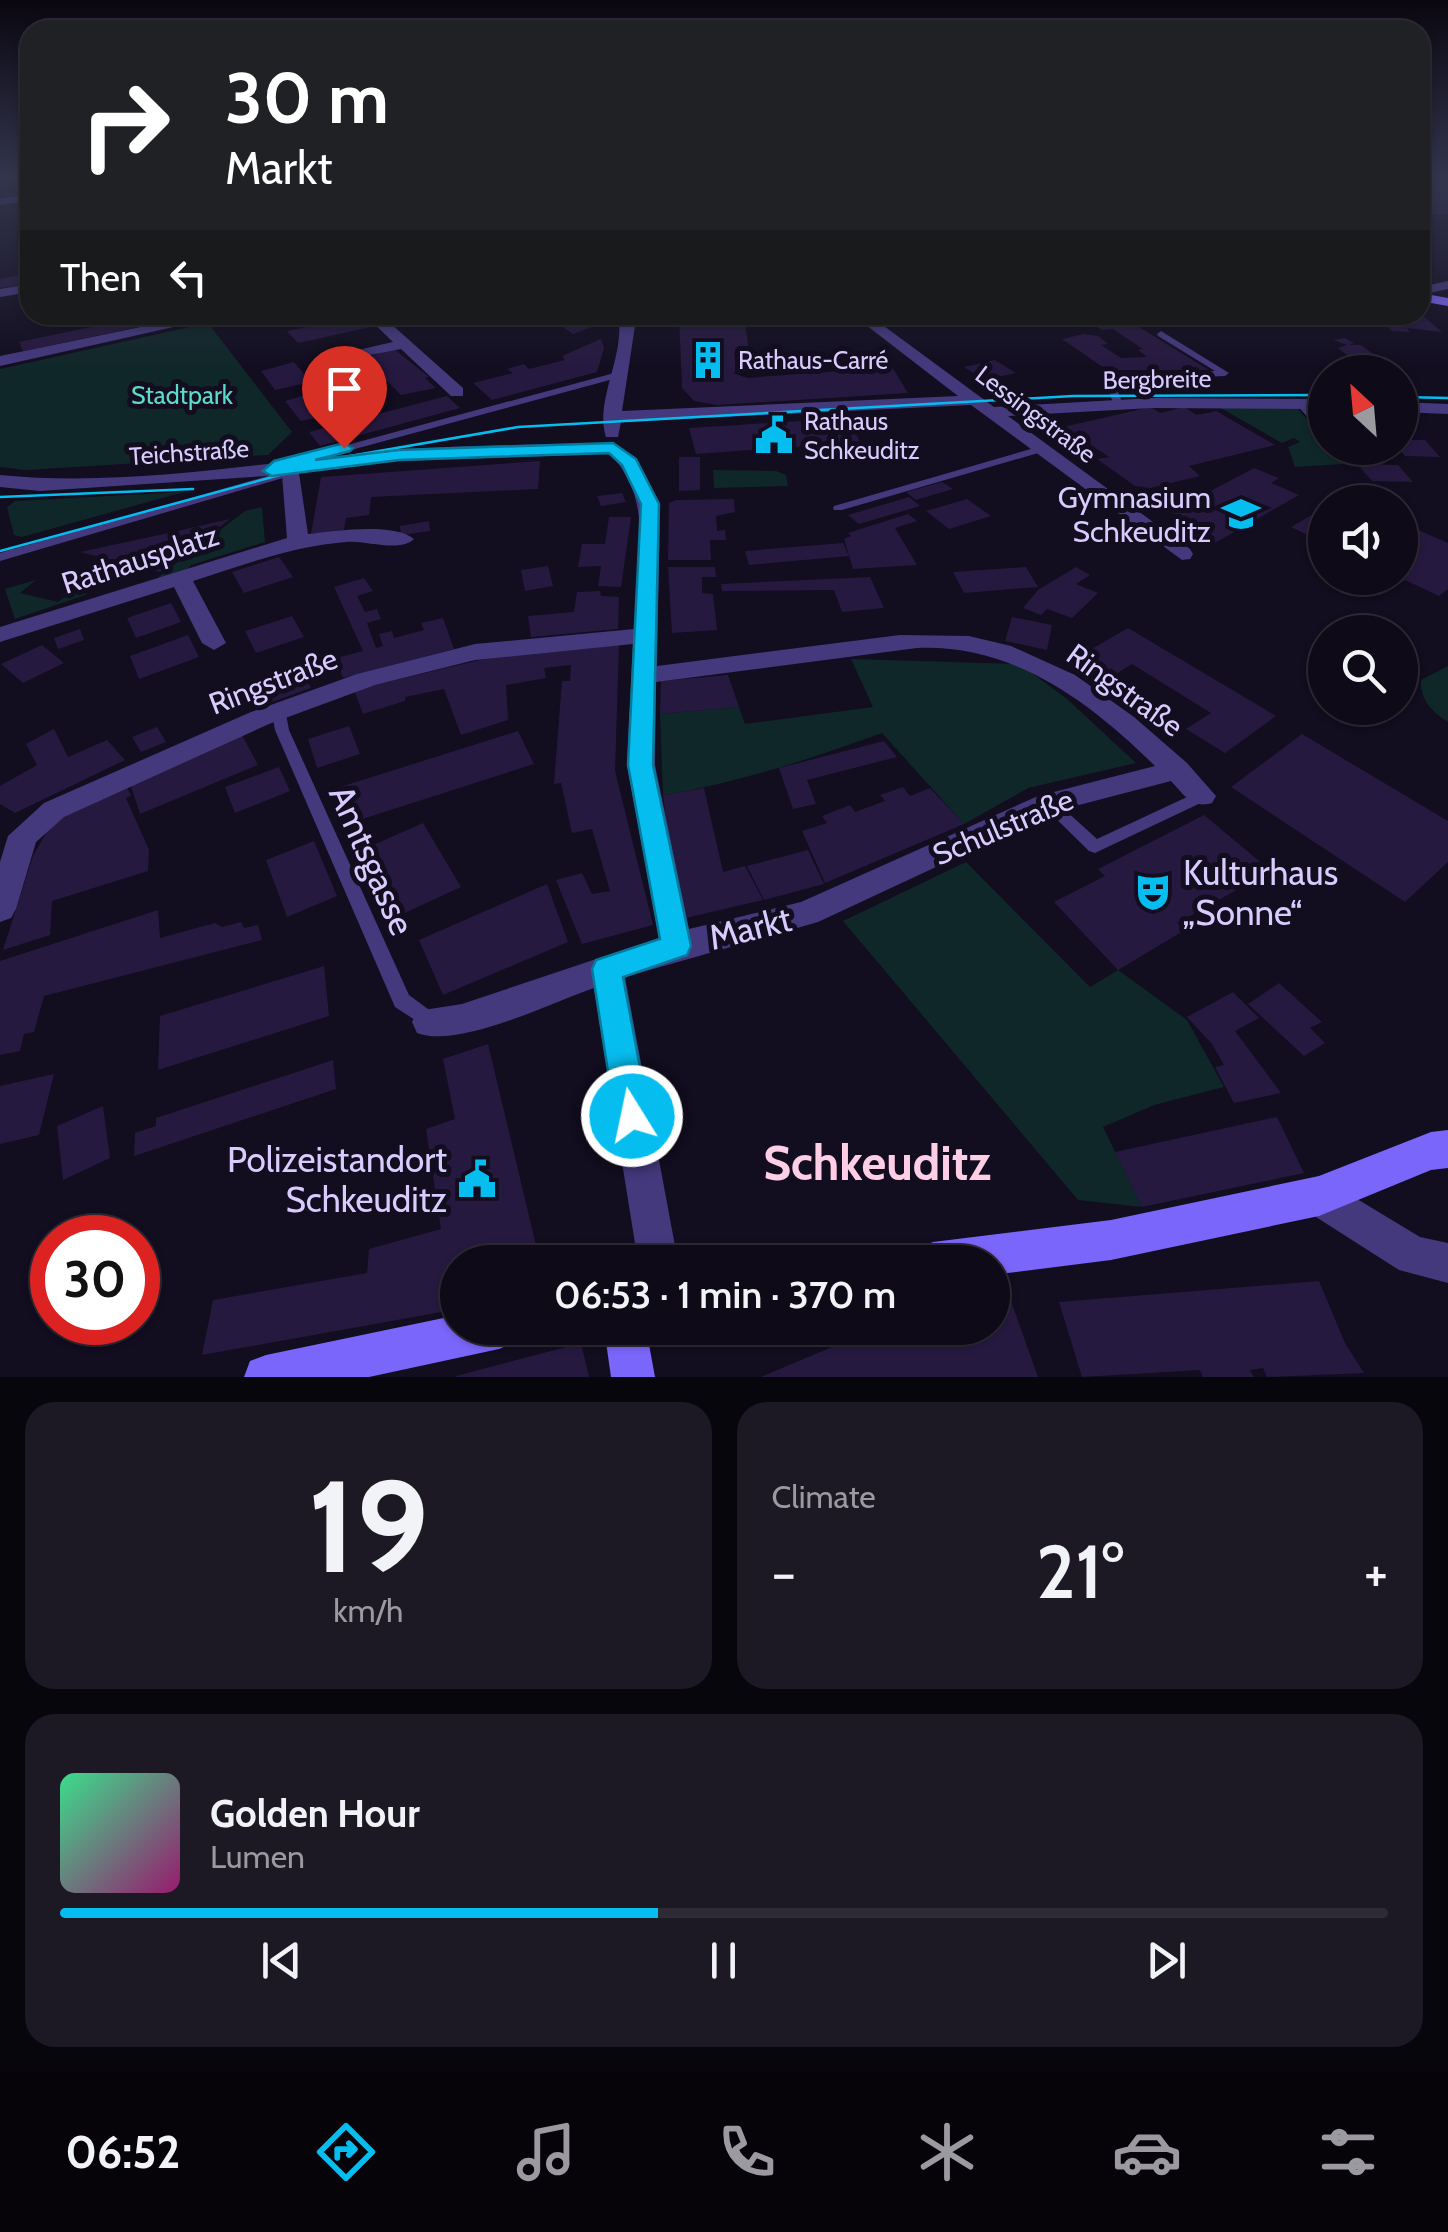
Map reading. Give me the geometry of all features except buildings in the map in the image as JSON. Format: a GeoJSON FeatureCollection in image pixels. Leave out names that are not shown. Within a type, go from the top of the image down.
{"type":"FeatureCollection","features":[{"type":"Feature","properties":{"kind":"street"},"geometry":{"type":"LineString","coordinates":[[0,361],[172,325]]}},
{"type":"Feature","properties":{"kind":"street"},"geometry":{"type":"LineString","coordinates":[[383,325],[457,392]]}},
{"type":"Feature","properties":{"kind":"street"},"geometry":{"type":"LineString","coordinates":[[629,325],[612,418],[613,448],[630,462],[650,504],[641,765],[676,946]]}},
{"type":"Feature","properties":{"kind":"street","name":"Lessingstraße"},"geometry":{"type":"LineString","coordinates":[[873,325],[1182,554]]}},
{"type":"Feature","properties":{"kind":"street"},"geometry":{"type":"LineString","coordinates":[[320,363],[404,344]]}},
{"type":"Feature","properties":{"kind":"street"},"geometry":{"type":"LineString","coordinates":[[612,418],[974,400]]}},
{"type":"Feature","properties":{"kind":"street","name":"Bergbreite"},"geometry":{"type":"LineString","coordinates":[[990,412],[1118,404],[1308,403]]}},
{"type":"Feature","properties":{"kind":"street"},"geometry":{"type":"LineString","coordinates":[[1418,409],[1448,410]]}},
{"type":"Feature","properties":{"kind":"street","name":"Teichstraße"},"geometry":{"type":"LineString","coordinates":[[1,482],[40,486],[289,471],[399,455],[613,448]]}},
{"type":"Feature","properties":{"kind":"street"},"geometry":{"type":"LineString","coordinates":[[289,471],[298,540]]}},
{"type":"Feature","properties":{"kind":"street","name":"Rathausplatz"},"geometry":{"type":"LineString","coordinates":[[0,635],[298,540],[350,535],[404,539]]}},
{"type":"Feature","properties":{"kind":"street"},"geometry":{"type":"LineString","coordinates":[[180,578],[214,643]]}},
{"type":"Feature","properties":{"kind":"street","name":"Ringstraße"},"geometry":{"type":"LineString","coordinates":[[0,909],[22,836],[54,810],[278,710],[371,679],[472,653],[541,642],[643,636]]}},
{"type":"Feature","properties":{"kind":"street","name":"Ringstraße"},"geometry":{"type":"LineString","coordinates":[[642,675],[740,669],[924,642],[969,643],[1014,656],[1073,687],[1136,732],[1202,796]]}},
{"type":"Feature","properties":{"kind":"street","name":"Schulstraße"},"geometry":{"type":"LineString","coordinates":[[834,902],[1048,803],[1177,770]]}},
{"type":"Feature","properties":{"kind":"street","name":"Markt"},"geometry":{"type":"LineString","coordinates":[[429,1022],[462,1019],[676,946],[807,913],[834,902]]}},
{"type":"Feature","properties":{"kind":"street"},"geometry":{"type":"LineString","coordinates":[[606,969],[655,1245]]}},
{"type":"Feature","properties":{"kind":"street"},"geometry":{"type":"LineString","coordinates":[[1010,1252],[1111,1240],[1319,1196],[1431,1151],[1448,1148]]}},
{"type":"Feature","properties":{"kind":"street"},"geometry":{"type":"LineString","coordinates":[[1319,1196],[1413,1256],[1448,1264]]}},
{"type":"Feature","properties":{"kind":"street"},"geometry":{"type":"LineString","coordinates":[[266,1377],[440,1340]]}},
{"type":"Feature","properties":{"kind":"street"},"geometry":{"type":"LineString","coordinates":[[627,1345],[632,1377]]}},
{"type":"Feature","properties":{"kind":"lane"},"geometry":{"type":"LineString","coordinates":[[1118,404],[1110,384],[1118,378],[1225,373],[1161,334]]}},
{"type":"Feature","properties":{"kind":"lane","name":"Rathausplatz"},"geometry":{"type":"LineString","coordinates":[[289,471],[280,464],[618,375]]}},
{"type":"Feature","properties":{"kind":"lane"},"geometry":{"type":"LineString","coordinates":[[1300,402],[1308,412]]}},
{"type":"Feature","properties":{"kind":"lane"},"geometry":{"type":"LineString","coordinates":[[838,508],[1040,449]]}},
{"type":"Feature","properties":{"kind":"lane","name":"Rathausplatz"},"geometry":{"type":"LineString","coordinates":[[0,557],[289,471]]}},
{"type":"Feature","properties":{"kind":"lane","name":"Amtsgasse"},"geometry":{"type":"LineString","coordinates":[[278,710],[282,730],[402,1001],[411,1012],[429,1022]]}},
{"type":"Feature","properties":{"kind":"lane"},"geometry":{"type":"LineString","coordinates":[[1048,803],[1095,847],[1202,796]]}},
{"type":"Feature","properties":{"kind":"green space","name":"Stadtpark"},"geometry":{"type":"Polygon","coordinates":[[[210,325],[292,432],[268,455],[26,470],[0,467],[0,369],[210,325]]]}},
{"type":"Feature","properties":{"kind":"green space"},"geometry":{"type":"Polygon","coordinates":[[[1295,405],[1308,421],[1308,465],[1328,465],[1295,467],[1288,447],[1300,442],[1294,438],[1282,443],[1219,407],[1295,405]]]}},
{"type":"Feature","properties":{"kind":"green space"},"geometry":{"type":"Polygon","coordinates":[[[713,470],[776,471],[786,475],[788,486],[714,488],[713,470]]]}},
{"type":"Feature","properties":{"kind":"green space"},"geometry":{"type":"Polygon","coordinates":[[[184,492],[22,537],[14,535],[7,507],[15,501],[184,492]]]}},
{"type":"Feature","properties":{"kind":"green space"},"geometry":{"type":"Polygon","coordinates":[[[262,507],[265,542],[191,565],[176,576],[158,577],[245,511],[262,507]]]}},
{"type":"Feature","properties":{"kind":"green space"},"geometry":{"type":"Polygon","coordinates":[[[36,580],[20,593],[58,602],[73,591],[88,594],[15,619],[5,589],[36,580]]]}},
{"type":"Feature","properties":{"kind":"green space"},"geometry":{"type":"Polygon","coordinates":[[[851,659],[1020,664],[1067,699],[1136,763],[1028,788],[964,824],[882,733],[774,769],[663,795],[660,714],[739,707],[745,724],[873,707],[851,659]]]}},
{"type":"Feature","properties":{"kind":"green space"},"geometry":{"type":"Polygon","coordinates":[[[1448,666],[1448,722],[1428,705],[1421,680],[1448,666]]]}},
{"type":"Feature","properties":{"kind":"green space"},"geometry":{"type":"Polygon","coordinates":[[[966,862],[1090,987],[1118,970],[1187,1020],[1224,1087],[1154,1105],[1103,1127],[1142,1207],[1078,1200],[843,921],[966,862]]]}},
{"type":"Feature","properties":{"kind":"tram line"},"geometry":{"type":"LineString","coordinates":[[0,551],[350,456],[518,427],[1073,396],[1308,395]]}},
{"type":"Feature","properties":{"kind":"tram line"},"geometry":{"type":"LineString","coordinates":[[1418,397],[1448,398]]}},
{"type":"Feature","properties":{"kind":"tram line"},"geometry":{"type":"LineString","coordinates":[[0,497],[193,489]]}},
{"type":"Feature","properties":{"kind":"place","name":"Rathaus-Carré"},"geometry":{"type":"Point","coordinates":[708,360]}},
{"type":"Feature","properties":{"kind":"place","name":"Rathaus Schkeuditz"},"geometry":{"type":"Point","coordinates":[774,435]}},
{"type":"Feature","properties":{"kind":"place","name":"Gymnasium Schkeuditz"},"geometry":{"type":"Point","coordinates":[1241,514]}},
{"type":"Feature","properties":{"kind":"place","name":"Kulturhaus „Sonne“"},"geometry":{"type":"Point","coordinates":[1153,892]}},
{"type":"Feature","properties":{"kind":"place","name":"Polizeistandort Schkeuditz"},"geometry":{"type":"Point","coordinates":[477,1179]}},
{"type":"Feature","properties":{"kind":"district","name":"Schkeuditz"},"geometry":{"type":"Point","coordinates":[877,1163]}},
{"type":"Feature","properties":{"kind":"route"},"geometry":{"type":"LineString","coordinates":[[344,448],[280,464],[272,471],[399,455],[613,448],[630,462],[650,504],[641,765],[676,946],[606,969],[632,1116]]}}]}
